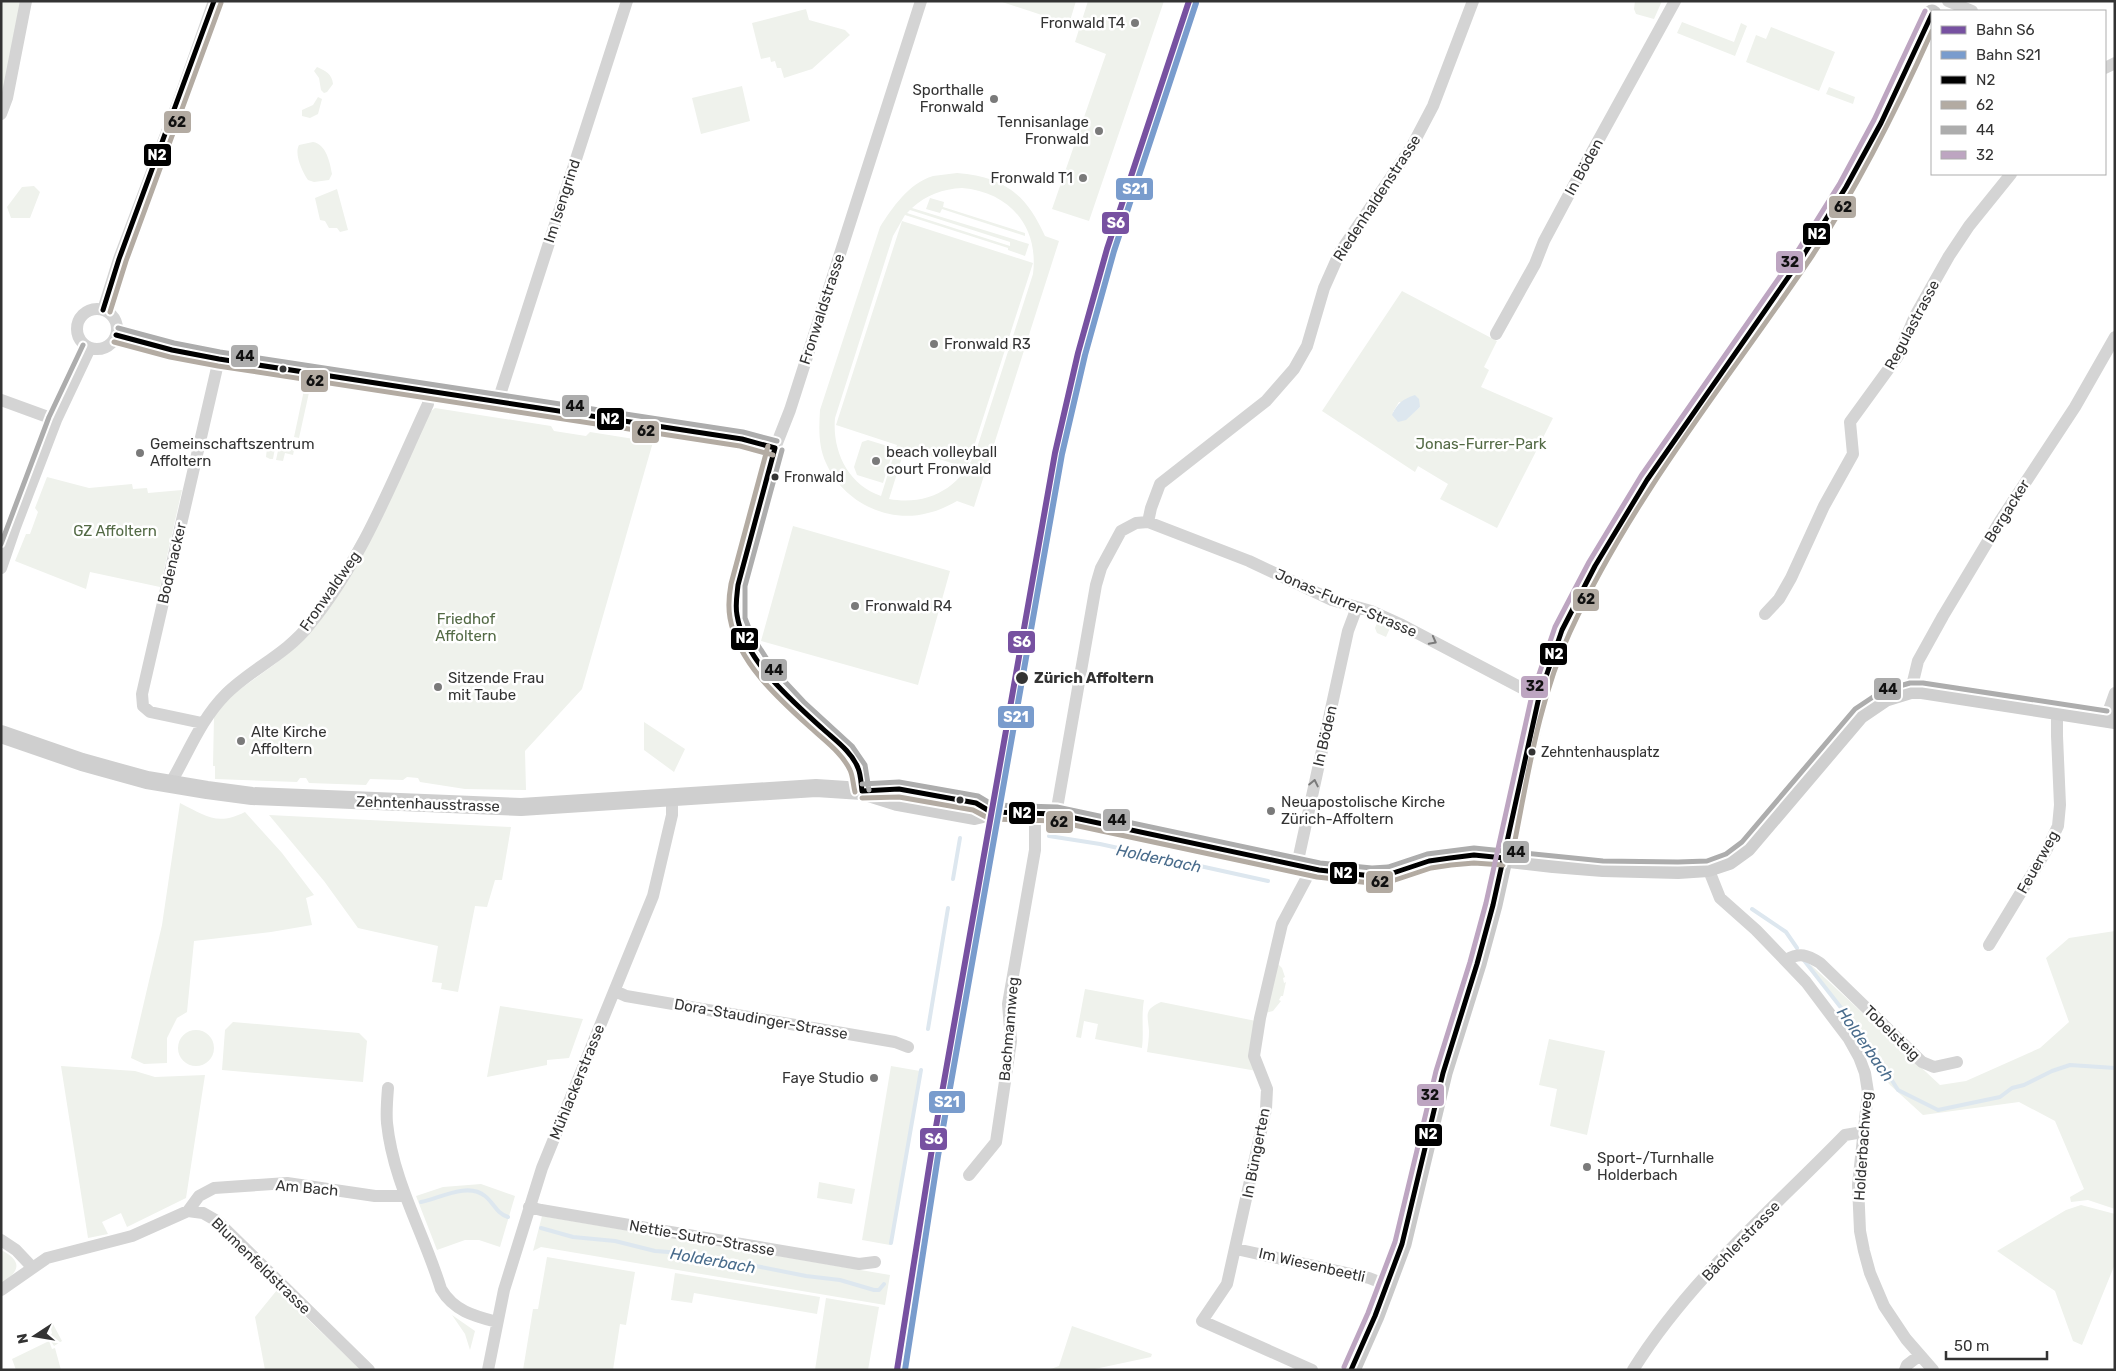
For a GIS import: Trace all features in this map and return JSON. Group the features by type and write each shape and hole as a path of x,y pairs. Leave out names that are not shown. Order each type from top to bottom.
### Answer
{"main road":[{"path":"1351,1370 1375,1316 1402,1244 1443,1073 1477,964 1504,858 1539,697 1562,630 1604,550 1647,480 1814,240 1881,123 1931,17"}],"street":[{"path":"1,114 7,98 26,1"},
{"path":"103,310 122,251 214,1"},
{"name":"Im Isengrind","path":"498,401 627,1"},
{"name":"Fronwaldstrasse","path":"862,790 855,762 846,750 776,683 759,662 746,642 738,619 736,602 738,585 775,448 790,410 921,1"},
{"name":"Riedenhaldenstrasse","path":"1148,522 1160,484 1266,401 1294,368 1307,346 1324,288 1340,252 1412,146 1433,106 1473,1"},
{"name":"In Böden","path":"1496,334 1535,264 1544,242 1582,170 1675,1"},
{"path":"1948,1 1970,10"},
{"name":"Regulastrasse","path":"1765,614 1779,599 1791,578 1824,506 1853,454 1850,422 1898,356 1915,316 1949,256 1969,226 2010,175"},
{"path":"103,310 113,317 116,323 116,335 114,341 103,348 90,348 82,342 78,326 83,316 87,313 103,310"},
{"path":"116,335 172,350 219,359 742,439 775,448"},
{"name":"Bergacker","path":"1911,690 1918,661 1943,616 2000,520 2075,407 2115,338"},
{"path":"1,568 56,420 90,348"},
{"name":"Bodenacker","path":"202,723 150,712 143,706 142,694 219,359"},
{"name":"Fronwaldweg","path":"170,784 202,723 226,694 278,654 310,625 338,585 364,543 428,404 428,391"},
{"path":"1,400 56,420"},
{"path":"1056,814 1098,576 1115,539 1121,531 1136,523 1148,522"},
{"name":"Jonas-Furrer-Strasse","path":"1148,522 1249,560 1332,600 1357,607 1402,625 1539,697"},
{"name":"In Böden","path":"1303,866 1348,631 1357,607"},
{"path":"1911,690 1938,692 2110,719 2115,693"},
{"name":"Zehntenhausstrasse","path":"1,734 82,762 170,784 252,796 521,807 816,788 862,790 899,788 976,803 991,812 1056,814 1303,866 1372,876 1390,874 1430,861 1474,855 1603,868 1678,870 1708,868 1729,862 1747,848 1860,716 1885,698 1911,690"},
{"name":"Feuerweg","path":"1989,946 2046,851 2058,826 2060,805 2057,710"},
{"name":"Mühlackerstrasse","path":"488,1370 508,1273 542,1168 653,896 672,815 672,797"},
{"name":"Bachmannweg","path":"969,1175 996,1142 1011,1041 1008,1004 1036,850 1035,814"},
{"name":"In Büngerten","path":"1303,866 1306,879 1282,924 1260,1018 1254,1056 1267,1089 1266,1109 1236,1248 1228,1284 1202,1321 1312,1370"},
{"name":"Holderbachweg","path":"1708,868 1720,898 1786,960 1806,982 1849,1039 1860,1057 1868,1092 1858,1185 1860,1231 1864,1251 1870,1273 1884,1306 1906,1339 1933,1370"},
{"name":"Tobelsteig","path":"1786,960 1798,954 1806,955 1820,963 1922,1062 1934,1067 1957,1062"},
{"name":"Dora-Staudinger-Strasse","path":"615,991 626,996 895,1042 908,1047"},
{"path":"388,1088 386,1122 392,1152 406,1196 441,1289 454,1305 470,1315 497,1322"},
{"name":"Bächlerstrasse","path":"1633,1370 1683,1302 1718,1262 1845,1135 1863,1132"},
{"name":"Am Bach","path":"188,1211 199,1196 214,1188 287,1183 375,1196 406,1196"},
{"name":"Nettie-Sutro-Strasse","path":"529,1206 541,1210 859,1264 875,1262"},
{"path":"1,1290 32,1266 47,1258 132,1236 188,1211"},
{"name":"Blumenfeldstrasse","path":"188,1211 203,1213 218,1221 369,1370"},
{"path":"1,1240 16,1250 32,1266"},
{"name":"Im Wiesenbeetli","path":"1236,1248 1369,1278 1387,1285"},
{"path":"1905,1370 1920,1354"}],"green space":[{"path":"1,1 23,1 1,100"},
{"path":"999,1 1076,1 1069,24"},
{"name":"Tennisanlage Fronwald","path":"1088,1 1164,1 1089,221 1052,209 1106,54 1075,42"},
{"path":"1635,1 1662,1 1654,19 1636,14 1634,9"},
{"path":"806,9 809,20 845,30 850,35 812,69 784,78 781,68 777,68 775,61 771,62 770,57 761,59 752,23"},
{"path":"1682,22 1734,42 1741,23 1747,26 1735,56 1677,33"},
{"path":"1771,27 1835,52 1819,91 1746,62 1756,35 1766,39"},
{"path":"317,67 328,73 333,84 324,93 321,90 319,78 314,71"},
{"path":"742,86 750,121 701,134 692,98"},
{"path":"1829,87 1855,97 1853,104 1826,94"},
{"path":"318,97 322,99 318,114 310,118 302,116 302,110 313,105"},
{"path":"313,142 321,146 327,154 332,174 329,180 314,182 308,180 301,167 297,153 299,145"},
{"name":"Fronwald R3","path":"957,173 988,179 1012,190 1030,209 1045,236 1059,241 974,507 957,501 932,512 913,516 898,515 868,507 843,489 834,477 826,463 820,443 820,410 880,227 896,204 916,184 933,176","holes":["962,188 979,191 994,197 1018,215 1026,227 1031,241 1034,257 1033,274 976,451 967,467 1033,263 902,221 836,425 897,445 881,496 859,484 844,465 836,443 835,418 893,236 905,215 1008,248 1008,250 1025,256 1029,244 912,208 929,196 942,191","910,210 1010,242 1010,246 907,213","905,448 967,468 952,484 930,497 917,500 889,499"]},
{"path":"34,186 40,192 30,218 11,218 7,207 22,187"},
{"path":"337,189 348,230 340,232 337,228 329,228 325,221 320,220 315,198"},
{"path":"930,198 944,202 943,207 1025,233 1025,236 942,209 940,213 926,209"},
{"name":"Jonas-Furrer-Park","path":"1402,291 1497,341 1484,367 1489,370 1481,387 1553,418 1497,528 1440,499 1448,484 1418,466 1415,472 1322,411","holes":["1399,402 1420,407 1412,414 1393,412"]},
{"path":"306,388 310,388 299,438 294,437"},
{"name":"Friedhof Affoltern","path":"435,408 551,426 554,431 586,436 590,432 653,442 582,689 525,751 526,790 465,789 420,782 418,778 407,777 403,780 370,779 366,785 309,783 306,778 300,778 297,782 215,779 215,766 213,766 214,716 232,695 275,664 300,642 430,412"},
{"path":"289,439 296,441 293,455 285,453 283,461 276,460 279,446 287,447"},
{"name":"beach volleyball court Fronwald","path":"868,440 894,448 883,483 857,475 854,467 862,442"},
{"path":"271,445 275,448 273,459 266,457 267,448"},
{"name":"GZ Affoltern","path":"47,477 89,488 132,484 133,489 147,488 148,493 182,490 160,587 90,572 86,589 15,561 26,534 30,534 38,512 35,508"},
{"name":"Fronwald R4","path":"793,526 950,571 918,685 761,641"},
{"path":"1377,623 1390,628 1386,637 1377,633 1375,628"},
{"path":"644,722 685,749 674,772 644,750"},
{"path":"180,803 212,818 219,819 245,812 282,853 314,895 306,898 312,925 194,941 187,1012 177,1018 167,1038 167,1063 144,1064 131,1058 162,925"},
{"path":"269,815 511,827 502,880 495,880 487,907 475,906 458,992 441,989 442,983 432,982 438,946 358,928 324,881"},
{"path":"2115,931 2115,1209 2088,1200 2071,1202 2070,1197 2084,1189 2055,1121 2019,1102 1923,1115 1890,1085 1881,1074 1852,1024 1809,968 1811,965 1940,1085 1966,1081 2040,1048 2069,1022 2046,958 2069,938"},
{"path":"1276,962 1282,968 1285,977 1283,978 1284,983 1286,982 1283,996 1281,996 1279,1000 1281,1001 1273,1011 1265,1013"},
{"path":"1085,989 1144,1000 1142,1048 1095,1039 1098,1024 1084,1021 1081,1038 1076,1037"},
{"path":"1161,1002 1256,1021 1257,1071 1147,1052 1149,1010"},
{"path":"500,1006 583,1019 569,1058 547,1060 547,1065 487,1077"},
{"path":"233,1022 359,1033 367,1041 363,1082 222,1070 225,1030"},
{"path":"196,1030 208,1036 214,1048 208,1060 196,1066 184,1060 178,1048 184,1036"},
{"path":"1549,1039 1605,1051 1587,1135 1550,1126 1557,1089 1539,1085"},
{"path":"61,1066 135,1071 155,1077 205,1075 186,1198 127,1227 121,1213 102,1222 108,1234 88,1238"},
{"path":"891,1066 920,1071 890,1245 862,1240"},
{"path":"819,1182 855,1189 852,1204 817,1198"},
{"path":"481,1184 515,1196 500,1247 479,1240 465,1240 437,1250 416,1196 443,1187"},
{"path":"2081,1205 2115,1214 2115,1264 2082,1345 2073,1341 2055,1291 1997,1251 2066,1210"},
{"path":"542,1216 890,1275 885,1305 541,1247 533,1251"},
{"path":"1,1250 13,1259 16,1267 12,1275 1,1285"},
{"path":"547,1257 635,1272 626,1325 620,1324 613,1370 523,1370 533,1309 538,1309"},
{"path":"675,1273 820,1297 817,1314 694,1293 692,1303 671,1300"},
{"path":"277,1290 359,1368 358,1370 265,1370 255,1317"},
{"path":"826,1298 879,1307 868,1370 815,1370"},
{"path":"452,1315 475,1331 470,1350 465,1334"},
{"path":"53,1324 62,1341 54,1346 49,1338 52,1333 50,1325"},
{"path":"1072,1326 1152,1354 1151,1357 1090,1370 1048,1370 1059,1366"},
{"path":"49,1341 52,1349 55,1348 61,1370 16,1370 12,1359"}],"shaded area":[{"path":"1415,395 1419,399 1420,407 1406,420 1398,422 1392,415 1396,407 1404,400"}],"waterway":[{"name":"Holderbach","path":"1049,836 1100,844 1268,881"},
{"name":"Holderbach","path":"953,879 960,838"},
{"name":"Holderbach","path":"928,1029 948,908"},
{"name":"Holderbach","path":"1752,909 1786,932 1797,948"},
{"name":"Holderbach","path":"1803,959 1867,1041 1898,1090 1938,1110 2000,1097 2012,1088 2024,1085 2052,1071 2070,1065 2115,1068"},
{"name":"Holderbach","path":"891,1243 921,1070"},
{"name":"Holderbach","path":"421,1202 454,1192 470,1190 485,1196 501,1213 508,1217"},
{"name":"Holderbach","path":"541,1228 573,1237 615,1241 655,1251 682,1253 718,1262 751,1265 806,1276 840,1280 874,1290 879,1290 884,1284"}],"rail line":[{"name":"S6","path":"897,1370 931,1155 1055,453 1078,353 1107,249 1189,1"},
{"name":"S21","path":"905,1370 938,1156 1062,454 1085,355 1114,251 1196,3"}],"transit line":[{"name":"N2","path":"103,310 119,259 214,1"},
{"name":"62","path":"110,312 126,261 221,3"},
{"name":"32","path":"1344,1367 1368,1313 1395,1242 1436,1071 1486,903 1532,695 1555,627 1589,562 1641,476 1797,252 1840,183 1874,120 1925,11"},
{"name":"N2","path":"1351,1370 1375,1316 1402,1244 1443,1073 1493,905 1539,697 1562,630 1595,566 1647,480 1803,256 1846,187 1881,123 1931,16"},
{"name":"62","path":"1511,860 1534,744 1549,687 1570,632 1595,582 1652,485 1812,256 1846,202 1905,89 1931,33"},
{"name":"44","path":"118,328 174,343 220,352 743,432 777,441"},
{"name":"N2","path":"116,335 172,350 219,359 742,439 775,448"},
{"name":"62","path":"114,342 170,357 218,366 740,446 773,455"},
{"name":"44","path":"1,544 49,417 83,345"},
{"name":"62","path":"768,446 731,584 729,610 734,634 751,665 773,692 833,748 847,764 851,772 855,792"},
{"name":"N2","path":"775,448 738,585 736,604 741,632 749,648 771,678 852,757 859,771 862,791"},
{"name":"44","path":"782,450 745,586 745,618 752,636 774,670 804,702 852,746 865,765 869,790"},
{"name":"44","path":"862,784 899,782 978,796 993,805 1057,807 1320,863 1372,868 1388,867 1427,854 1474,848 1603,861 1707,861 1726,854 1742,842 1855,709 1882,691 1910,683 1923,683 2107,711"},
{"name":"N2","path":"862,791 899,789 976,803 991,812 1056,814 1319,870 1372,876 1390,874 1429,861 1450,858 1474,855 1504,858"},
{"name":"62","path":"862,798 899,797 973,810 990,819 1055,821 1317,877 1371,883 1392,881 1431,868 1451,865 1474,863 1503,865"}],"place":[{"name":"Fronwald T4","path":"1135,23"},
{"name":"Sporthalle Fronwald","path":"994,99"},
{"name":"Tennisanlage Fronwald","path":"1099,131"},
{"name":"Fronwald T1","path":"1083,178"},
{"name":"Fronwald R3","path":"934,344"},
{"name":"Gemeinschaftszentrum Affoltern","path":"140,453"},
{"name":"beach volleyball court Fronwald","path":"876,461"},
{"name":"Fronwald","path":"775,477"},
{"name":"Fronwald R4","path":"855,606"},
{"name":"Zürich Affoltern","path":"1022,678"},
{"name":"Sitzende Frau mit Taube","path":"438,687"},
{"name":"Alte Kirche Affoltern","path":"241,741"},
{"name":"Zehntenhausplatz","path":"1532,752"},
{"name":"Neuapostolische Kirche Zürich-Affoltern","path":"1271,811"},
{"name":"Faye Studio","path":"874,1078"},
{"name":"Sport-/Turnhalle Holderbach","path":"1587,1167"}]}
